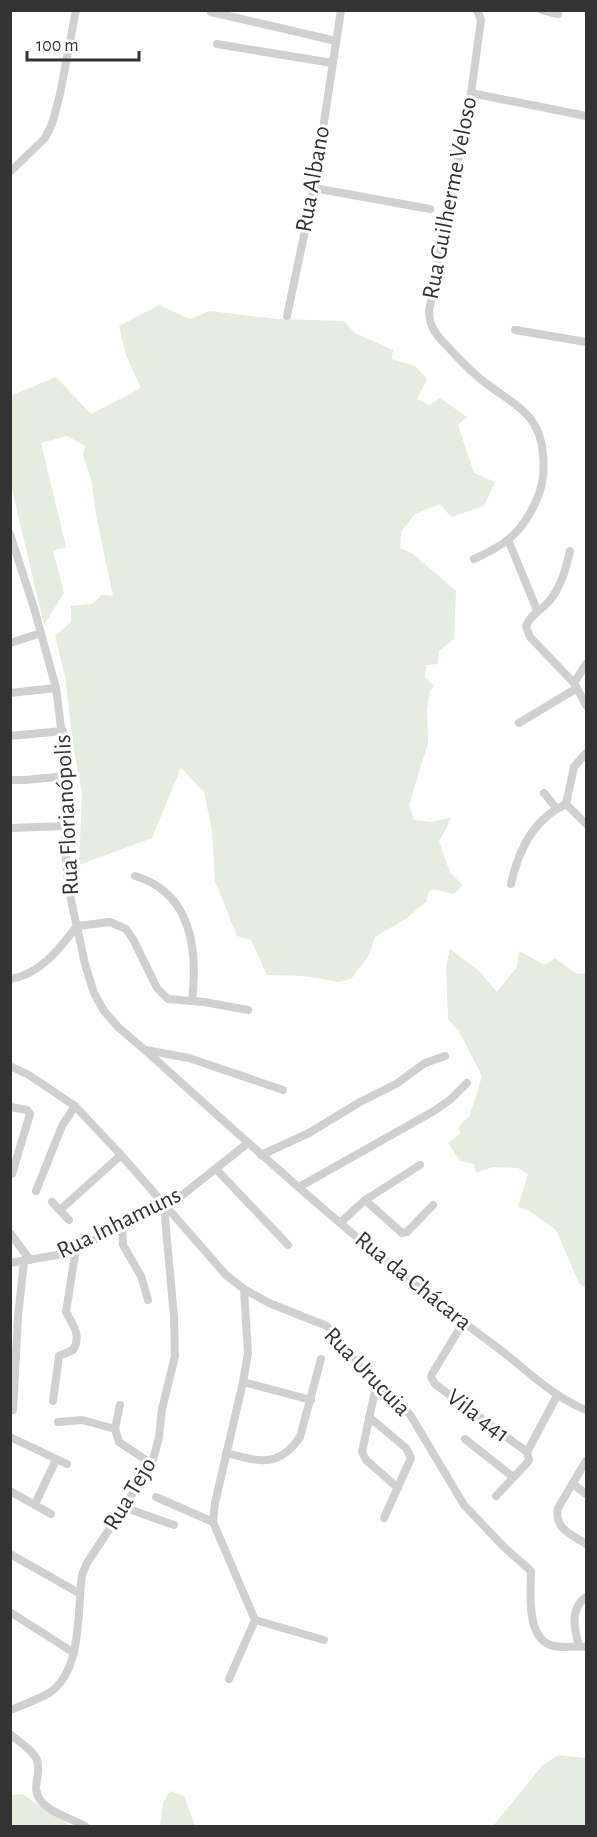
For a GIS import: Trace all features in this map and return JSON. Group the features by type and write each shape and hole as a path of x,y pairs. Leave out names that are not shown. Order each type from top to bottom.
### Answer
{"street":[{"path":"10,172 32,153 45,138 52,124 76,10"},
{"name":"Rua Albano","path":"287,316 314,188 341,10"},
{"name":"Rua Guilherme Veloso","path":"474,559 509,542 535,504 544,481 543,447 537,426 518,405 466,367 431,327 429,320 471,93 481,20 477,10"},
{"path":"542,10 558,14"},
{"path":"211,12 336,41"},
{"path":"217,44 332,63"},
{"path":"471,93 586,116"},
{"path":"314,188 430,209"},
{"path":"514,330 586,342"},
{"name":"Rua Florianópolis","path":"10,534 56,688 67,776 65,846 67,877 85,964 94,993 104,1011 119,1028 248,1143"},
{"path":"509,542 537,610"},
{"path":"570,550 561,584 550,600 528,621 527,631 537,645 575,685 586,705"},
{"path":"10,643 41,633"},
{"path":"519,723 575,685 586,664"},
{"path":"10,693 56,688"},
{"path":"10,736 63,731"},
{"path":"566,804 574,767 586,753"},
{"path":"10,780 67,776"},
{"path":"544,792 556,808"},
{"path":"511,884 516,861 533,830 556,808 566,804"},
{"path":"566,804 586,824"},
{"path":"10,828 67,826"},
{"path":"135,876 160,887 176,904 186,923 191,937 195,978 192,1001"},
{"path":"10,979 31,973 77,926 110,922 126,929 162,995 176,1000 248,1010"},
{"path":"145,1050 189,1058 284,1090"},
{"path":"261,1155 309,1133 360,1102 396,1084 425,1063 445,1056"},
{"name":"Rua Urucuia","path":"10,1066 29,1075 75,1106 226,1275 244,1289 269,1303 327,1326 376,1386 400,1404 411,1416 464,1505 504,1547 531,1571 531,1615 541,1639 554,1646 583,1646"},
{"path":"299,1187 434,1111 451,1099 467,1083"},
{"path":"36,1191 62,1126 75,1106"},
{"path":"12,1107 27,1110 30,1114 12,1174"},
{"name":"Rua da Chácara","path":"248,1143 463,1323 557,1396 586,1410"},
{"name":"Rua Inhamuns","path":"10,1263 45,1259 76,1248 91,1242 139,1214 176,1200 248,1143"},
{"path":"60,1210 121,1155"},
{"path":"340,1222 365,1200 420,1165"},
{"path":"216,1169 288,1245"},
{"path":"365,1200 405,1233 433,1205"},
{"path":"52,1202 69,1220"},
{"name":"Rua Tejo","path":"10,1710 50,1693 61,1683 74,1653 82,1575 87,1563 152,1464 175,1356 174,1317 164,1205"},
{"path":"122,1223 123,1245 141,1276 148,1300"},
{"path":"10,1233 27,1260 14,1316 13,1410"},
{"path":"53,1401 58,1357 62,1353 74,1350 78,1340 74,1324 66,1312 76,1248"},
{"path":"229,1679 255,1620 213,1522 214,1503 248,1353 244,1289"},
{"name":"Vila 441","path":"463,1323 432,1374 432,1380 527,1452 557,1396"},
{"path":"226,1453 261,1462 272,1460 295,1445 300,1437 321,1359"},
{"path":"243,1382 311,1400"},
{"path":"376,1386 362,1445 363,1456 398,1488"},
{"path":"120,1405 115,1429 119,1442 152,1464"},
{"path":"369,1417 410,1453 411,1461 384,1518"},
{"path":"58,1422 82,1420 115,1429"},
{"path":"10,1437 67,1464"},
{"path":"465,1439 513,1477"},
{"path":"496,1497 527,1463 527,1452"},
{"path":"35,1504 56,1460"},
{"path":"586,1461 558,1508 558,1522 563,1529 586,1545"},
{"path":"573,1484 586,1494"},
{"path":"10,1491 51,1514"},
{"path":"156,1497 213,1522"},
{"path":"123,1507 174,1525"},
{"path":"10,1554 79,1593"},
{"path":"583,1646 574,1620 580,1602 586,1597"},
{"path":"10,1612 74,1653"},
{"path":"255,1620 324,1640"},
{"path":"10,1734 32,1752 36,1759 38,1766 35,1785 41,1801 85,1827"}],"shaded area":[{"path":"159,305 190,319 210,311 278,319 344,321 355,333 393,350 392,359 415,366 427,379 417,399 429,405 440,398 467,417 458,425 474,473 495,482 484,506 451,517 440,504 415,514 401,532 400,548 413,554 456,591 454,639 439,651 438,664 426,665 425,677 434,686 430,691 427,709 428,743 409,805 414,820 432,822 452,817 439,842 450,872 463,885 454,894 432,889 428,893 427,901 407,918 375,937 369,955 351,979 338,982 305,976 267,975 251,940 237,936 215,881 212,831 204,792 181,768 152,838 79,865 82,794 65,676 55,636 71,622 71,606 92,604 102,595 113,596 96,515 92,483 83,455 85,446 67,436 41,443 66,547 53,551 64,593 44,625 11,485 10,396 56,377 91,414 141,388 126,355 119,326"},
{"path":"450,949 478,970 497,992 517,967 519,951 545,965 555,958 577,974 586,973 586,1288 579,1283 556,1230 530,1211 518,1207 528,1174 518,1168 493,1167 476,1173 474,1164 460,1161 448,1143 460,1134 459,1126 470,1115 482,1076 459,1031 448,1019 446,966"},
{"path":"558,1755 586,1758 586,1826 493,1826 542,1766"},
{"path":"170,1791 184,1796 195,1826 160,1826 163,1803"},
{"path":"22,1794 71,1826 11,1826 11,1795"}]}
